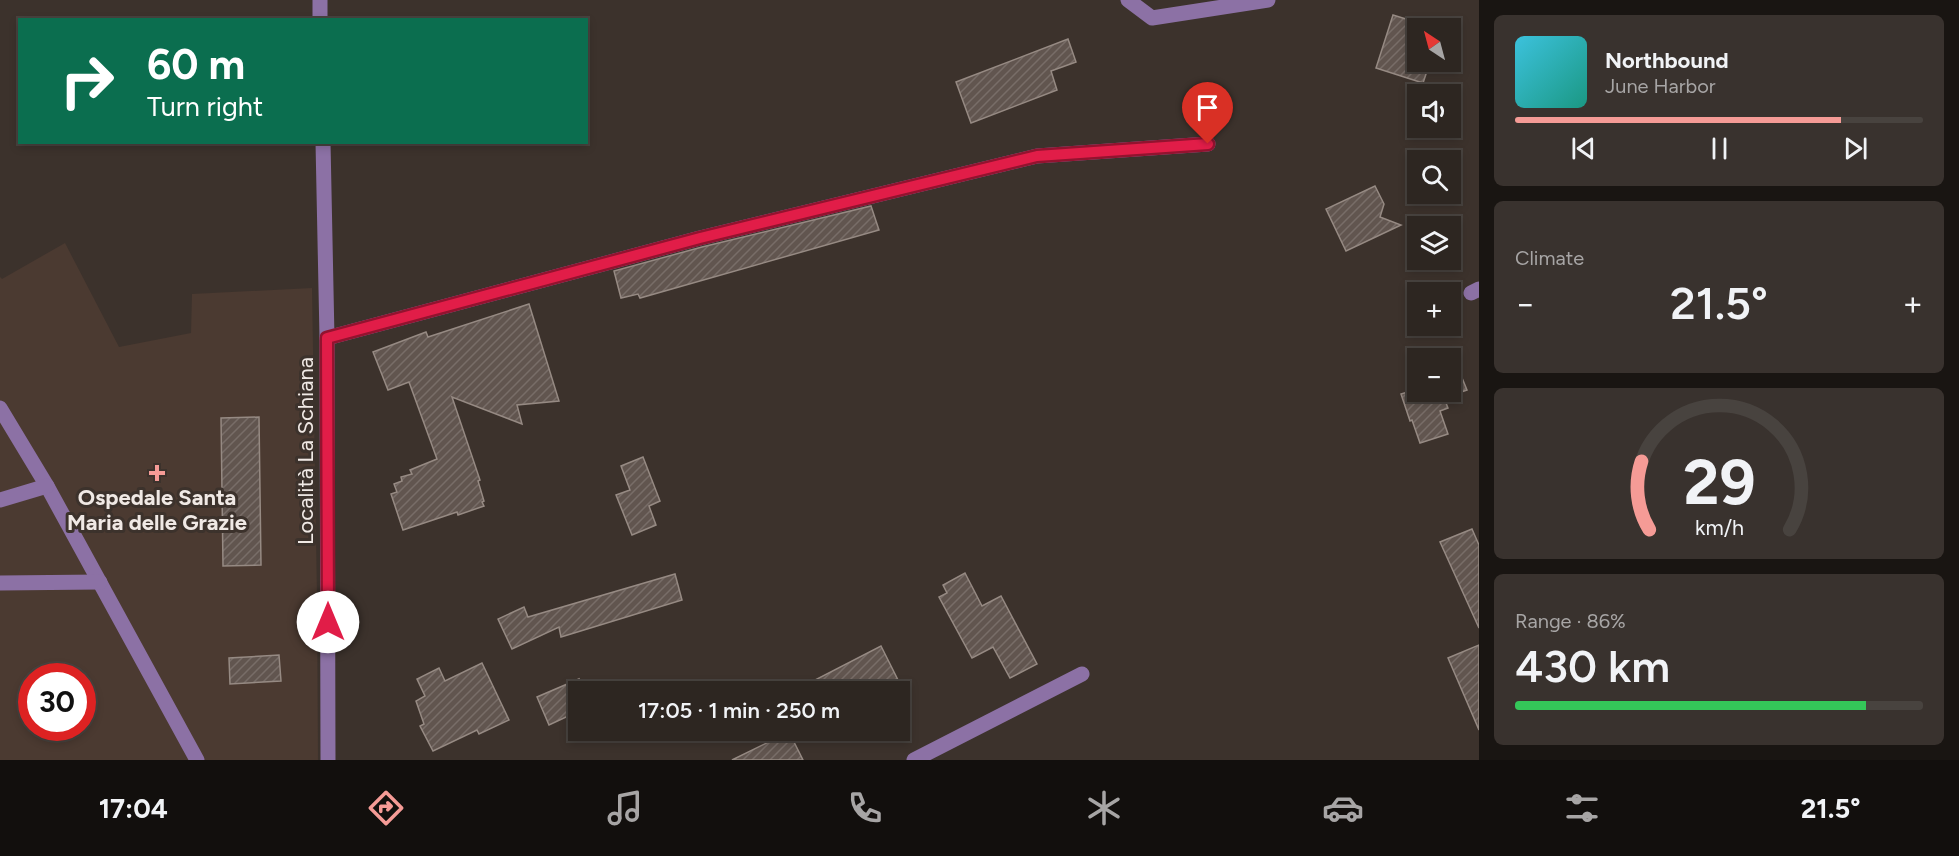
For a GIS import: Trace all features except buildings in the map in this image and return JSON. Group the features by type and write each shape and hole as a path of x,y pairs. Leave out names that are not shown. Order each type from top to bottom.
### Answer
{"street":[{"path":"320,0 320,18"},
{"path":"1128,0 1152,18 1268,0"},
{"name":"Località La Schiana","path":"323,144 327,338 328,760"},
{"path":"327,338 700,238 1037,156 1208,144"},
{"path":"0,408 47,486 197,760"},
{"path":"0,500 47,486"},
{"path":"0,583 100,582"},
{"path":"100,582 206,760"},
{"path":"915,760 1082,674"}],"shaded area":[{"name":"Ospedale Santa Maria delle Grazie","path":"65,243 119,347 191,333 192,294 312,288 318,760 0,760 0,277 2,279"}],"place":[{"name":"Ospedale Santa Maria delle Grazie","path":"157,473"}],"route":[{"path":"328,622 327,338 700,238 1037,156 1208,144"}]}
